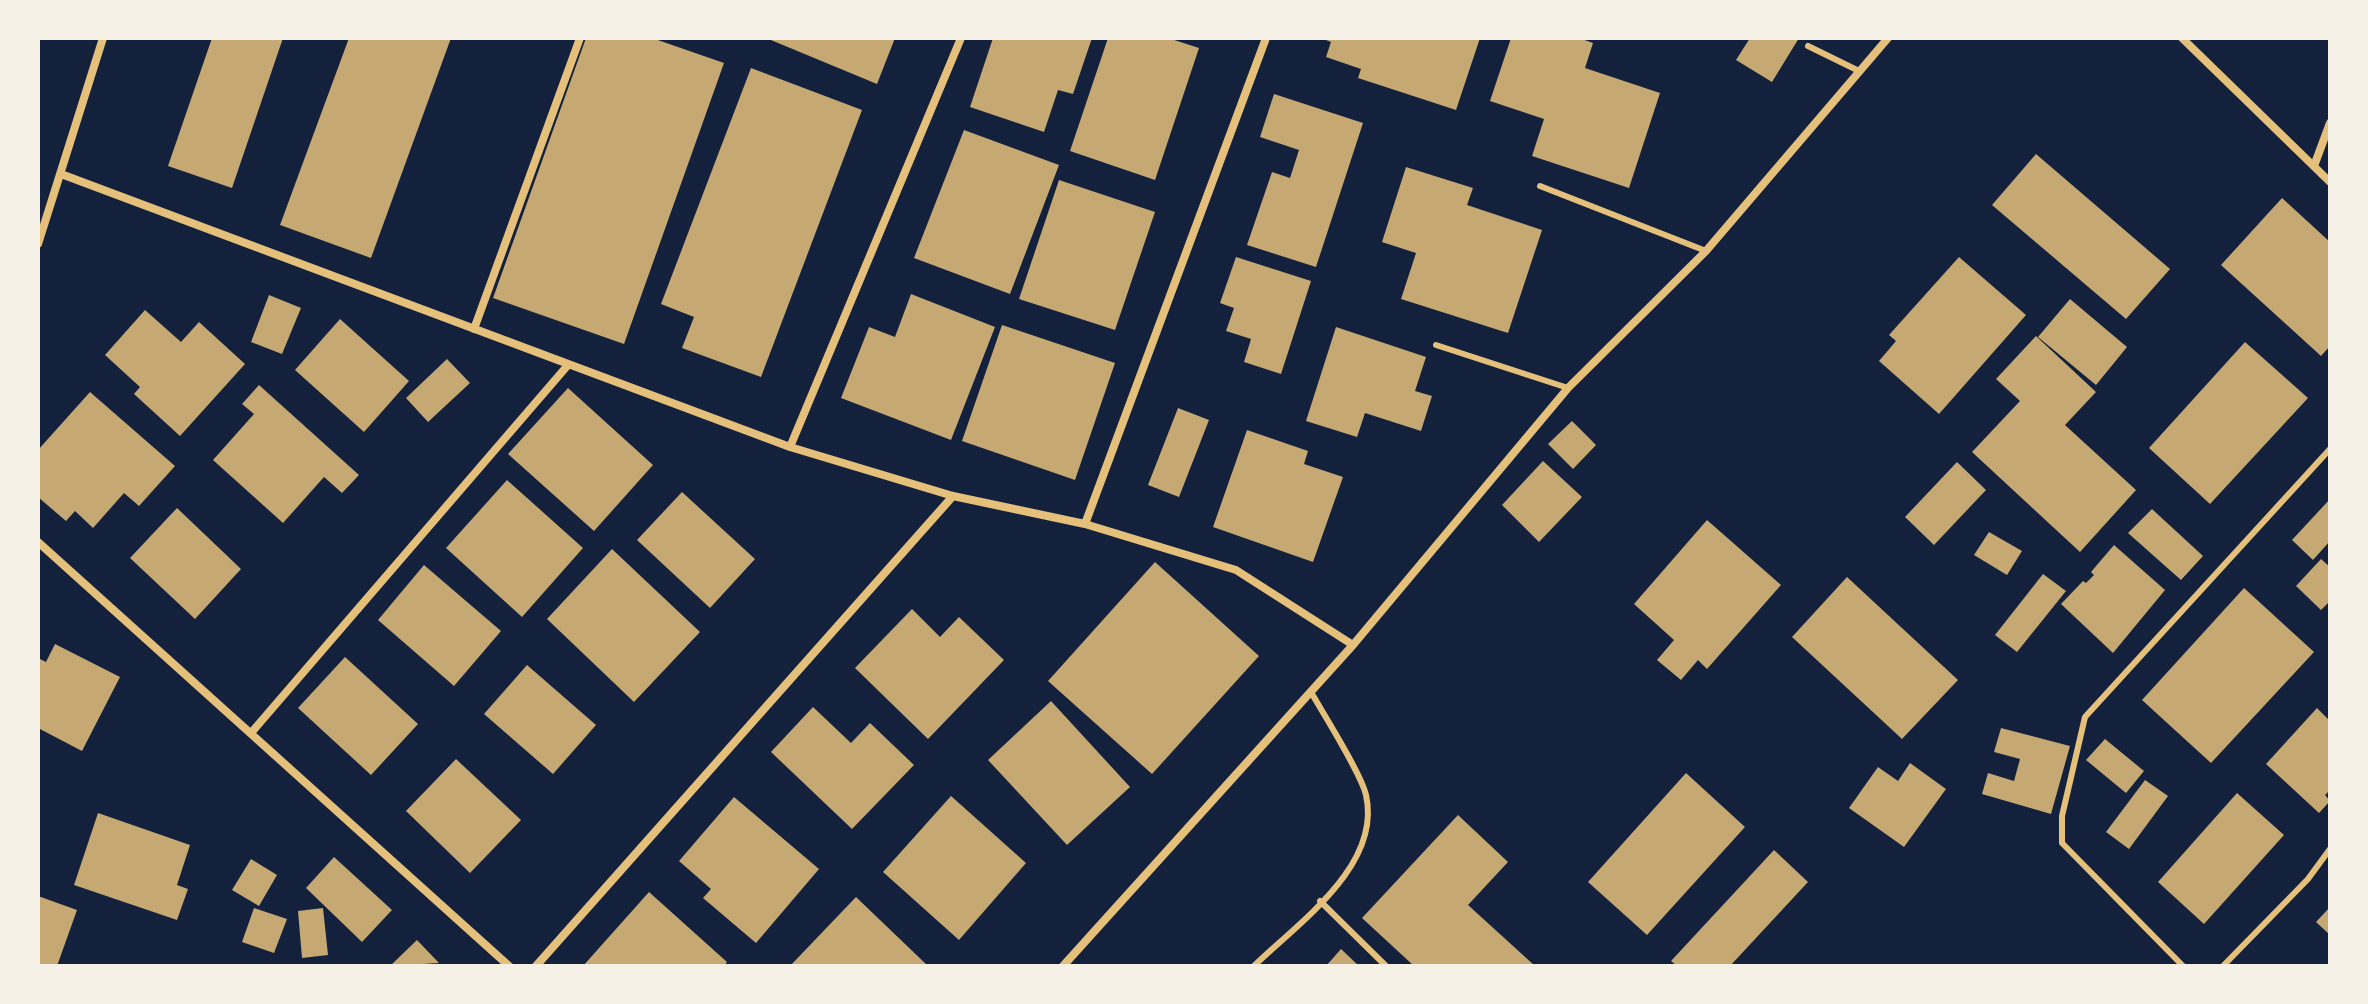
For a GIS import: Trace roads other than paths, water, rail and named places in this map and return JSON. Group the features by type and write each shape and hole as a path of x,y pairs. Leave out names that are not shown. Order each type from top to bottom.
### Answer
{"street":[{"path":"38,244 103,38"},
{"path":"474,329 580,38"},
{"path":"790,447 961,38"},
{"path":"1085,524 1266,38"},
{"path":"1063,966 1353,645 1568,388 1706,251 1888,38"},
{"path":"2182,38 2330,182"},
{"path":"2314,166 2330,123"},
{"path":"61,174 790,447 953,496 1085,524 1236,570 1353,645"},
{"path":"251,733 568,365"},
{"path":"536,966 953,496"},
{"path":"38,542 509,966"}],"lane":[{"path":"1808,46 1859,71"},
{"path":"1540,186 1706,251"},
{"path":"1436,345 1568,388"},
{"path":"2183,966 2062,843 2062,816 2085,717 2330,449"},
{"path":"1254,966 1354,865 1365,832 1366,794 1311,692"},
{"path":"2223,966 2308,879 2330,849"},
{"path":"1320,901 1386,966"}]}
